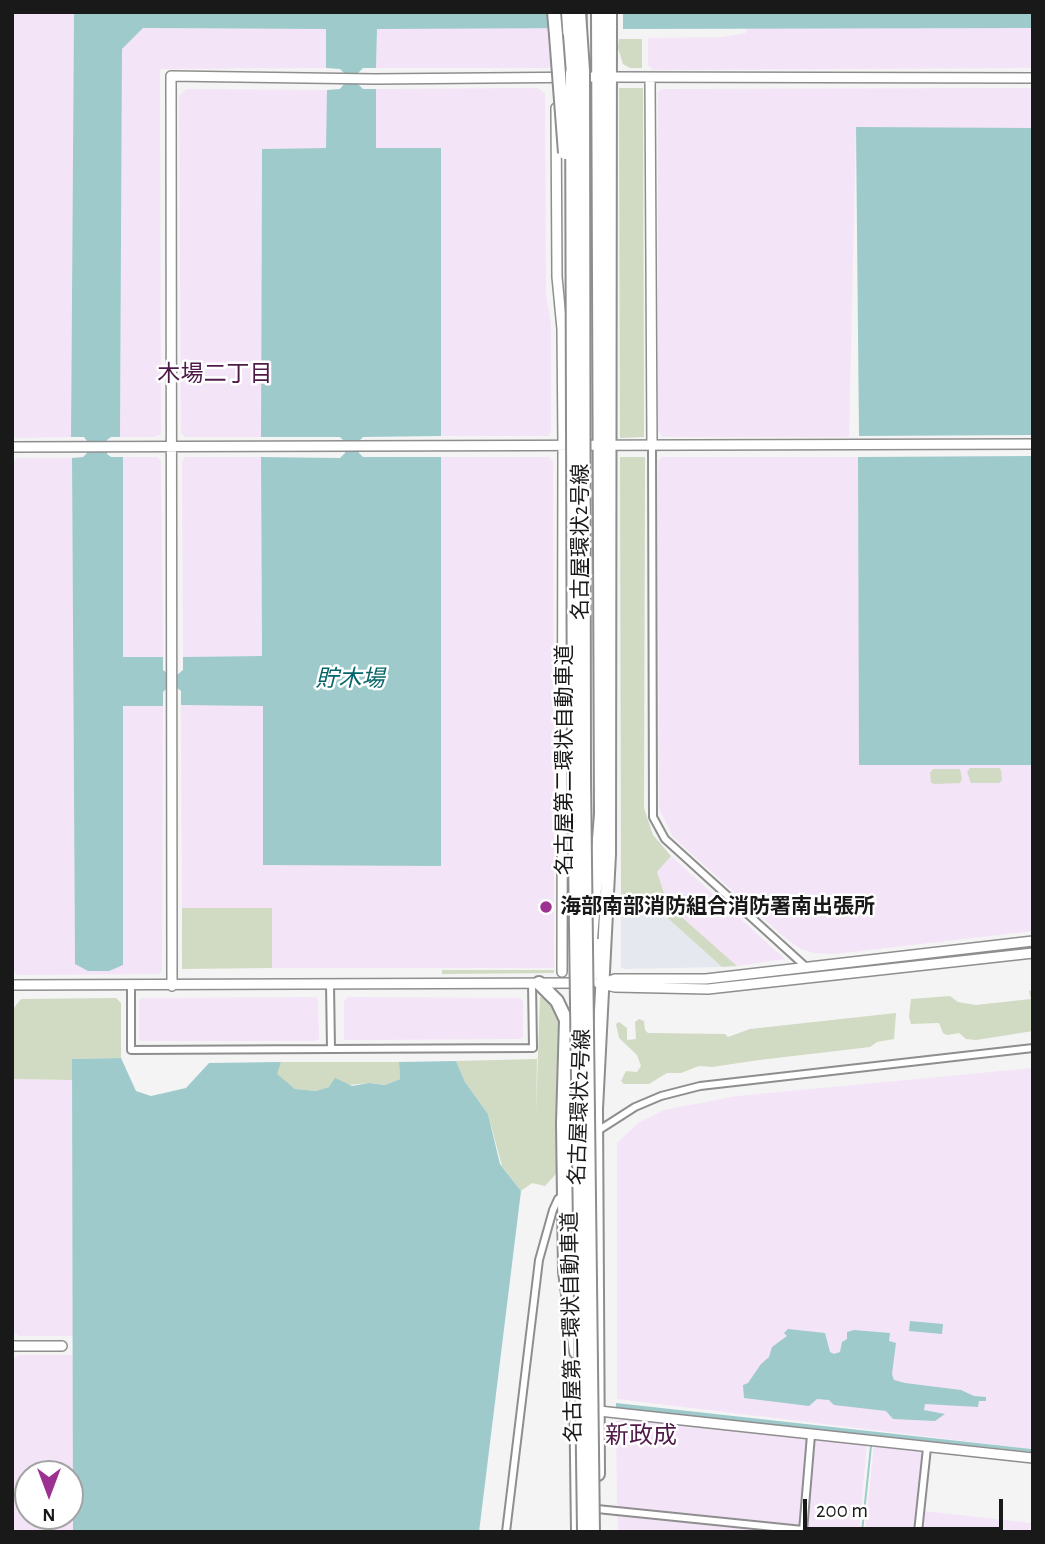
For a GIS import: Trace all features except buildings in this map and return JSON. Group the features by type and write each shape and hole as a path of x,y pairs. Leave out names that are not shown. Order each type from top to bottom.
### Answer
{"highway":[{"path":"554,12 572,227"},
{"path":"568,12 572,73 572,227"},
{"path":"579,12 583,71"},
{"path":"583,71 585,12"},
{"name":"名古屋環状2号線","path":"598,12 605,37"},
{"name":"名古屋環状2号線","path":"596,1532 599,1412 596,1133 608,882 604,77 605,37 610,12"},
{"name":"名古屋第二環状自動車道","path":"580,1532 588,1466 583,71"},
{"name":"名古屋第二環状自動車道","path":"572,227 574,792 588,1466"},
{"name":"名古屋環状2号線","path":"580,1532 572,1130 600,824 606,446"},
{"path":"587,983 596,962 601,907 608,882"},
{"path":"535,983 560,1005 566,1020 566,1289 576,1352"},
{"path":"575,1284 585,1230 586,1136 593,1018 597,994 603,983"},
{"path":"588,1466 596,1532"}],"street":[{"path":"172,986 171,76 324,79 1033,78"},
{"path":"556,78 557,276 562,329 563,446 562,972"},
{"path":"650,78 653,817 665,839 806,967"},
{"path":"12,447 1033,444"},
{"path":"12,985 603,983 615,979 706,979 1033,941"},
{"path":"603,983 615,988 708,989 1033,953"},
{"path":"131,986 131,1050 533,1048 535,983"},
{"path":"330,984 331,1049"},
{"path":"596,1133 661,1096 700,1086 1033,1048"},
{"path":"506,1532 539,1260 553,1210 558,1199 564,1195"},
{"path":"12,1346 62,1346"},
{"path":"599,1412 1033,1458"},
{"path":"597,1509 803,1531 811,1435"},
{"path":"918,1532 927,1448"}],"shaded area":[{"path":"12,12 74,12 71,437 16,438 12,435"},
{"path":"143,28 326,29 326,68 160,69 161,434 155,437 120,437 122,49"},
{"path":"377,28 588,28 588,68 376,68"},
{"path":"747,28 1033,28 1033,68 653,70 648,65 648,38 723,37 746,33"},
{"path":"538,88 545,93 546,294 551,324 551,432 549,436 441,436 441,149 376,149 376,89"},
{"path":"1033,88 1033,128 856,128 849,437 663,437 658,431 658,92 662,89"},
{"path":"186,89 327,90 327,148 262,149 261,437 185,437 181,433 179,96"},
{"path":"123,457 157,457 161,461 163,657 123,657"},
{"path":"185,457 261,457 262,656 183,657 182,461"},
{"path":"441,457 549,457 553,462 554,968 272,968 272,908 182,908 181,705 263,705 441,866"},
{"path":"662,457 858,457 860,765 1033,765 1033,931 835,954 814,953 801,949 784,937 673,837 659,808 658,462"},
{"path":"17,458 72,458 75,963 88,971 123,965 123,706 163,706 162,971 158,974 18,975 13,971 12,462"},
{"path":"671,856 785,959 737,966 668,905 657,872"},
{"path":"621,895 642,895 722,967 621,967"},
{"path":"348,997 520,998 523,1001 523,1037 344,1040 344,1001"},
{"path":"141,998 318,999 319,1039 314,1041 139,1039"},
{"path":"1033,1068 1031,1449 617,1399 617,1143 638,1123 664,1110 737,1096"},
{"path":"12,1079 72,1080 73,1336 19,1336 13,1332"},
{"path":"18,1355 73,1355 73,1460 14,1460 14,1530 73,1532 13,1532 13,1360"},
{"path":"627,1419 809,1438 800,1526 617,1507 616,1421"},
{"path":"814,1439 867,1444 859,1532 805,1532"},
{"path":"874,1445 924,1451 916,1532 865,1532"},
{"path":"924,1511 1031,1523 1030,1532 922,1532"},
{"path":"617,1514 793,1532 618,1532"}],"green space":[{"path":"619,39 642,39 642,68 630,68 623,64 618,48"},
{"path":"619,88 643,88 644,437 620,438"},
{"path":"620,457 645,457 644,808 653,835 671,856 657,872 668,905 737,966 722,967 642,895 621,895"},
{"path":"970,768 999,768 1002,780 999,783 971,783 967,772"},
{"path":"933,769 960,769 962,779 960,783 931,783 930,773"},
{"path":"182,908 272,908 272,968 182,969"},
{"path":"442,970 554,970 554,973 442,974"},
{"path":"1033,990 1033,1031 976,1040 966,1039 959,1033 943,1033 939,1023 911,1024 909,1017 911,999 950,996 958,1002 976,1005 1031,999 1029,991"},
{"path":"540,997 546,997 564,1014 563,1166 545,1186 532,1183 521,1191 502,1166 488,1114 465,1082 456,1061 537,1059 536,1113"},
{"path":"116,998 121,1003 121,1058 73,1059 72,1080 12,1079 13,1009 21,999"},
{"path":"896,1013 894,1039 877,1042 870,1047 712,1067 699,1066 681,1073 667,1073 649,1084 624,1084 621,1081 626,1071 637,1072 641,1066 637,1055 619,1038 616,1024 619,1022 627,1028 627,1040 636,1039 635,1022 639,1019 644,1021 648,1033 725,1034 728,1037 750,1029"},
{"path":"281,1062 399,1062 400,1079 385,1085 369,1083 316,1091 295,1089 276,1074"}],"water":[{"name":"貯木場","path":"74,12 1033,12 1033,28 623,29 623,13 588,14 588,28 377,29 376,68 363,68 358,73 358,84 363,89 376,89 376,148 441,148 441,436 363,437 358,442 359,453 363,457 441,457 441,866 263,865 263,706 181,705 181,691 176,687 168,687 163,692 163,706 123,706 123,965 109,971 88,971 75,964 72,458 83,457 87,453 87,441 84,437 71,437","holes":["143,28 326,29 326,68 340,69 344,73 344,84 340,89 327,90 326,148 262,149 261,437 340,437 345,442 345,453 340,458 261,457 262,656 183,657 183,670 177,675 169,675 163,670 163,657 123,657 123,457 111,457 107,454 107,440 120,437 122,49"]},
{"path":"856,127 1033,128 1033,435 859,436"},
{"path":"1033,456 1033,765 859,765 858,457"},
{"path":"121,1058 136,1091 151,1096 186,1088 209,1063 281,1062 277,1074 295,1089 316,1091 329,1087 335,1078 352,1086 369,1083 385,1085 400,1079 399,1062 456,1061 465,1082 488,1114 500,1164 521,1191 479,1532 73,1532 84,1530 84,1460 73,1460 72,1059"},
{"path":"910,1321 943,1324 942,1334 909,1331"},
{"path":"788,1329 825,1333 830,1352 834,1354 840,1352 842,1342 847,1339 847,1332 854,1330 890,1333 889,1341 896,1343 892,1374 894,1380 961,1390 974,1396 986,1397 986,1401 979,1401 978,1407 925,1404 924,1410 945,1414 935,1421 893,1419 886,1411 834,1405 829,1400 817,1399 809,1406 744,1398 743,1385 748,1383 769,1357 772,1347 787,1336 784,1333"},
{"path":"616,1403 1031,1449 1033,1423 1033,1452 616,1408"}],"waterway":[{"path":"862,1532 871,1446"}],"place":[{"name":"海部南部消防組合消防署南出張所","path":"546,907"}],"district":[{"name":"木場二丁目","path":"215,374"},
{"name":"新政成","path":"641,1436"}]}
